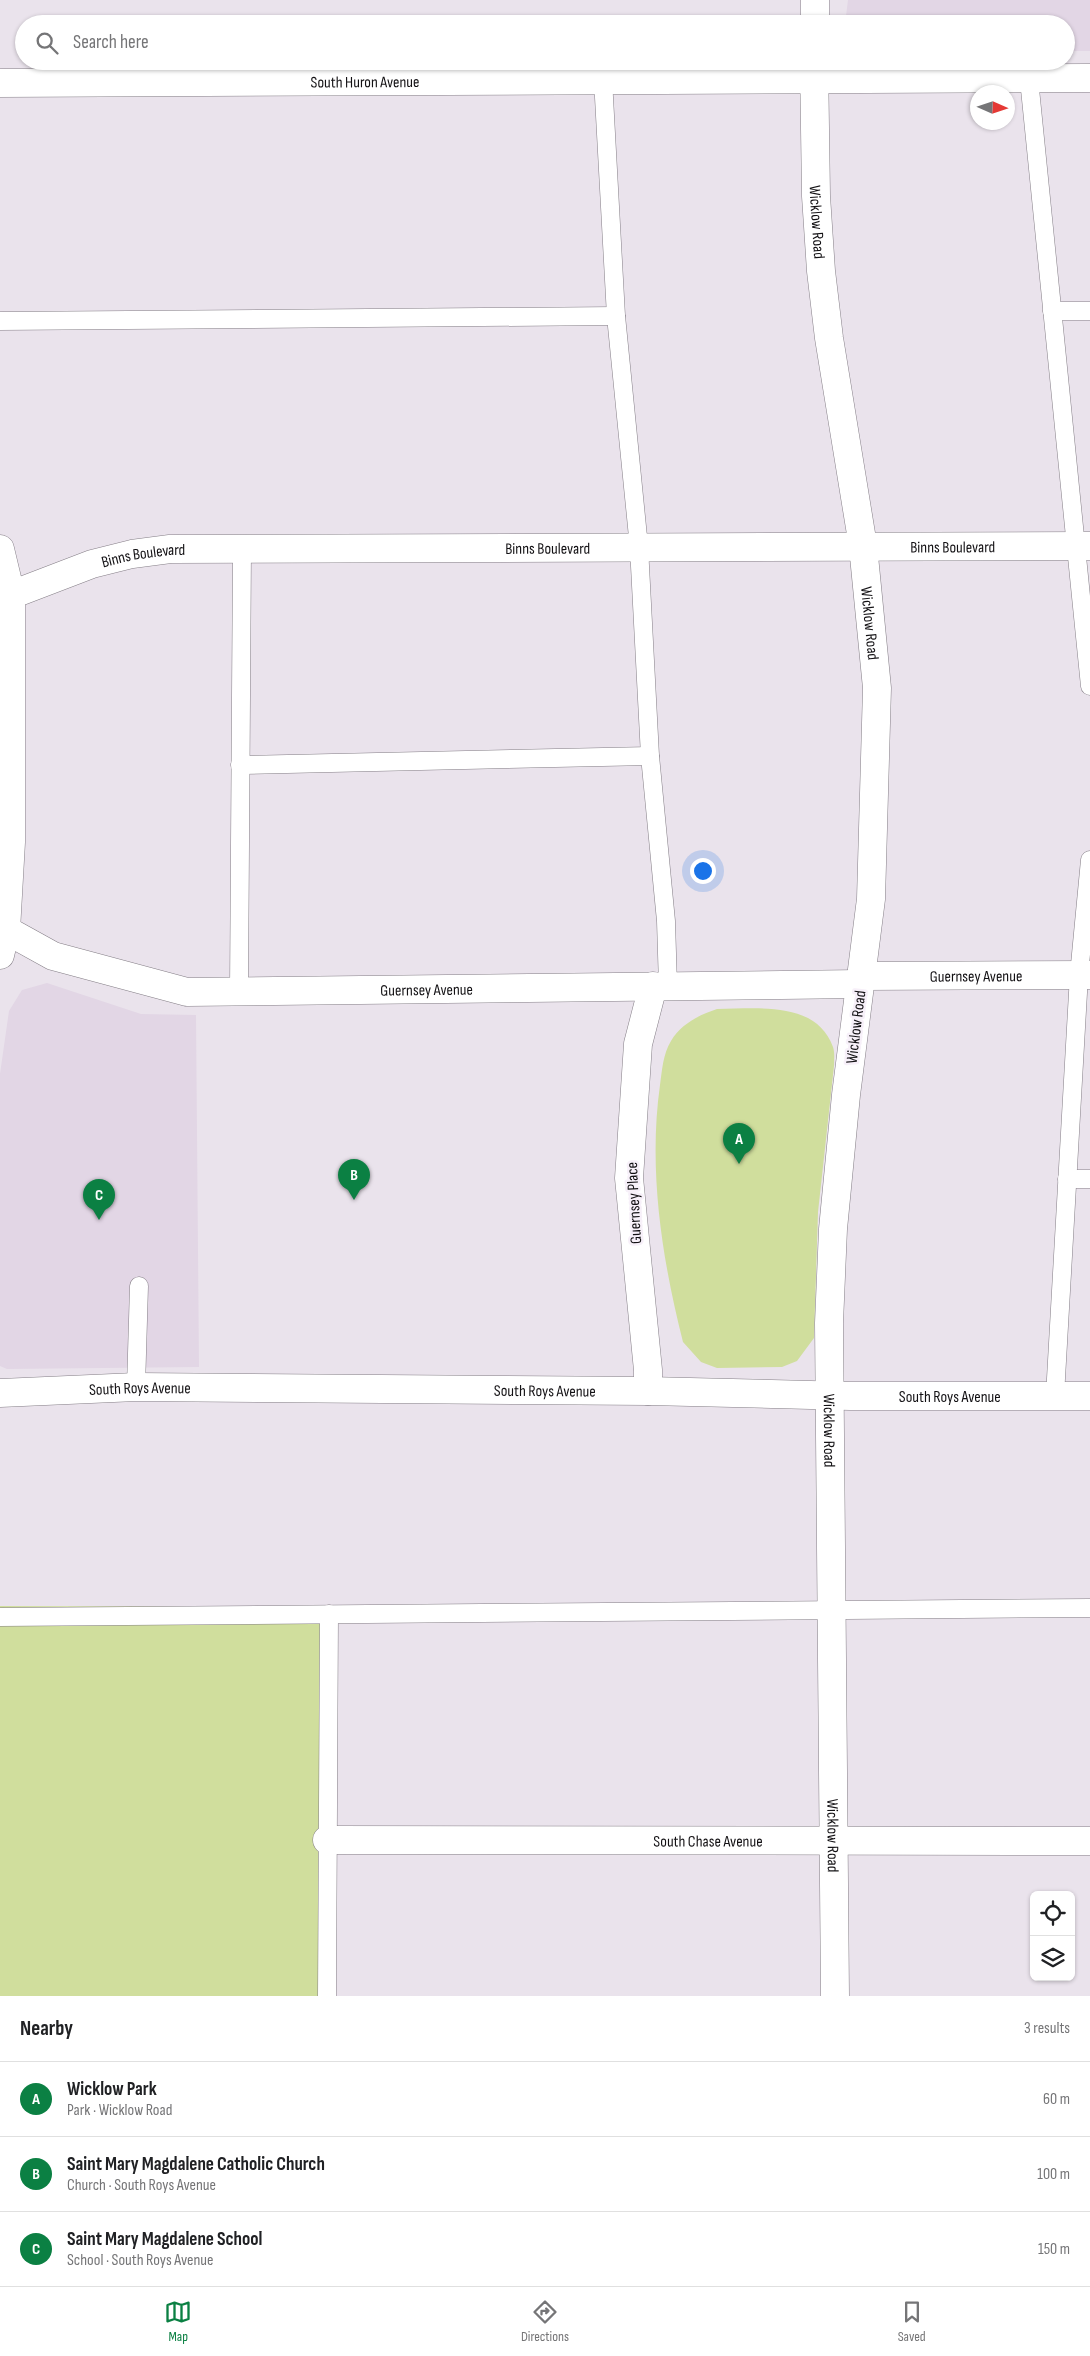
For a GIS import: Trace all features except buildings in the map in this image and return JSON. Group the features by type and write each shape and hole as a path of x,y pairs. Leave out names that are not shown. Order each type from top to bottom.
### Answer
{"street":[{"path":"815,0 815,15"},
{"name":"South Huron Avenue","path":"0,83 603,79 814,70 1029,79 1090,78"},
{"name":"Wicklow Road","path":"814,70 816,196 821,271 829,338 863,546 877,688 871,899 860,980 833,1229 829,1323 836,1996"},
{"name":"Binns Boulevard","path":"11,595 92,564 132,554 170,549 1082,546"},
{"path":"1,557 11,595 3,942"},
{"name":"Guernsey Avenue","path":"3,942 187,992 661,986 1085,975"},
{"name":"Guernsey Place","path":"648,1391 648,1370 629,1178 638,1044 661,986"},
{"name":"South Roys Avenue","path":"0,1393 136,1387 1090,1396"},
{"name":"South Chase Avenue","path":"327,1840 1090,1841"}],"lane":[{"path":"603,79 616,316 639,547 650,756 666,921 661,986"},
{"path":"1029,79 1052,311 1082,546 1090,686"},
{"path":"1052,311 1090,311"},
{"path":"0,321 616,316"},
{"path":"239,992 242,549"},
{"path":"240,765 650,756"},
{"path":"1055,1396 1068,1179 1085,975 1090,860"},
{"path":"1068,1179 1090,1179"},
{"path":"136,1387 139,1286"},
{"path":"0,1617 1090,1608"},
{"path":"327,1996 329,1614"}],"shaded area":[{"path":"848,0 1090,0 1090,51 1075,51 1075,15 846,15"},
{"path":"47,983 141,1014 196,1015 199,1367 7,1369 0,1366 0,1074 9,1011 22,990"}],"green space":[{"path":"717,1009 784,1010 799,1014 813,1021 825,1032 834,1049 834,1066 818,1212 814,1338 797,1361 782,1367 717,1368 701,1362 683,1342 663,1247 656,1182 656,1149 657,1117 663,1062 668,1046 685,1025 697,1017"},
{"path":"0,1606 324,1607 326,1996 0,1996"}],"place":[{"name":"Wicklow Park","path":"739,1164"},
{"name":"Saint Mary Magdalene Catholic Church","path":"354,1200"},
{"name":"Saint Mary Magdalene School","path":"99,1220"}]}
